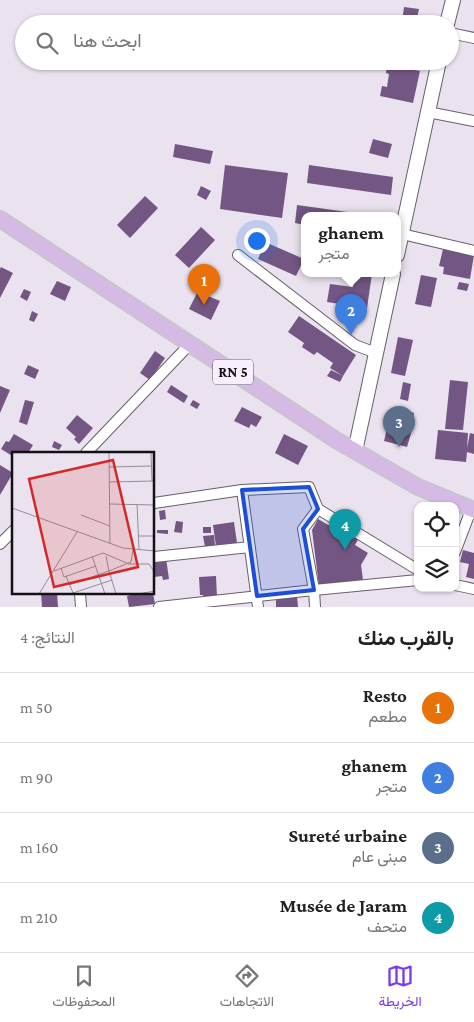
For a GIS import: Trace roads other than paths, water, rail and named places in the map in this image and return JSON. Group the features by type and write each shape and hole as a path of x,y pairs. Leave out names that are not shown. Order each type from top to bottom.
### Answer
{"main road":[{"name":"RN 5","path":"0,219 354,450 418,487 473,510"}],"street":[{"path":"449,15 453,0"},
{"path":"459,35 474,38"},
{"path":"401,238 437,70"},
{"path":"428,112 474,121"},
{"path":"402,234 474,251"},
{"path":"238,255 355,345 376,353"},
{"path":"354,450 392,277"},
{"path":"87,452 190,344"},
{"path":"155,503 242,490 309,487 318,510 414,568"},
{"path":"242,490 258,607"},
{"path":"315,607 314,590 303,529 318,510"},
{"path":"457,547 473,510"},
{"path":"0,544 12,532"},
{"path":"155,557 250,547"},
{"path":"159,607 414,580"},
{"path":"459,586 474,589"},
{"path":"80,594 81,607"}],"place":[{"name":"Resto","path":"204,305"},
{"name":"ghanem","path":"351,335"},
{"name":"Sureté urbaine","path":"399,447"},
{"name":"Musée de Jaram","path":"345,550"}]}
